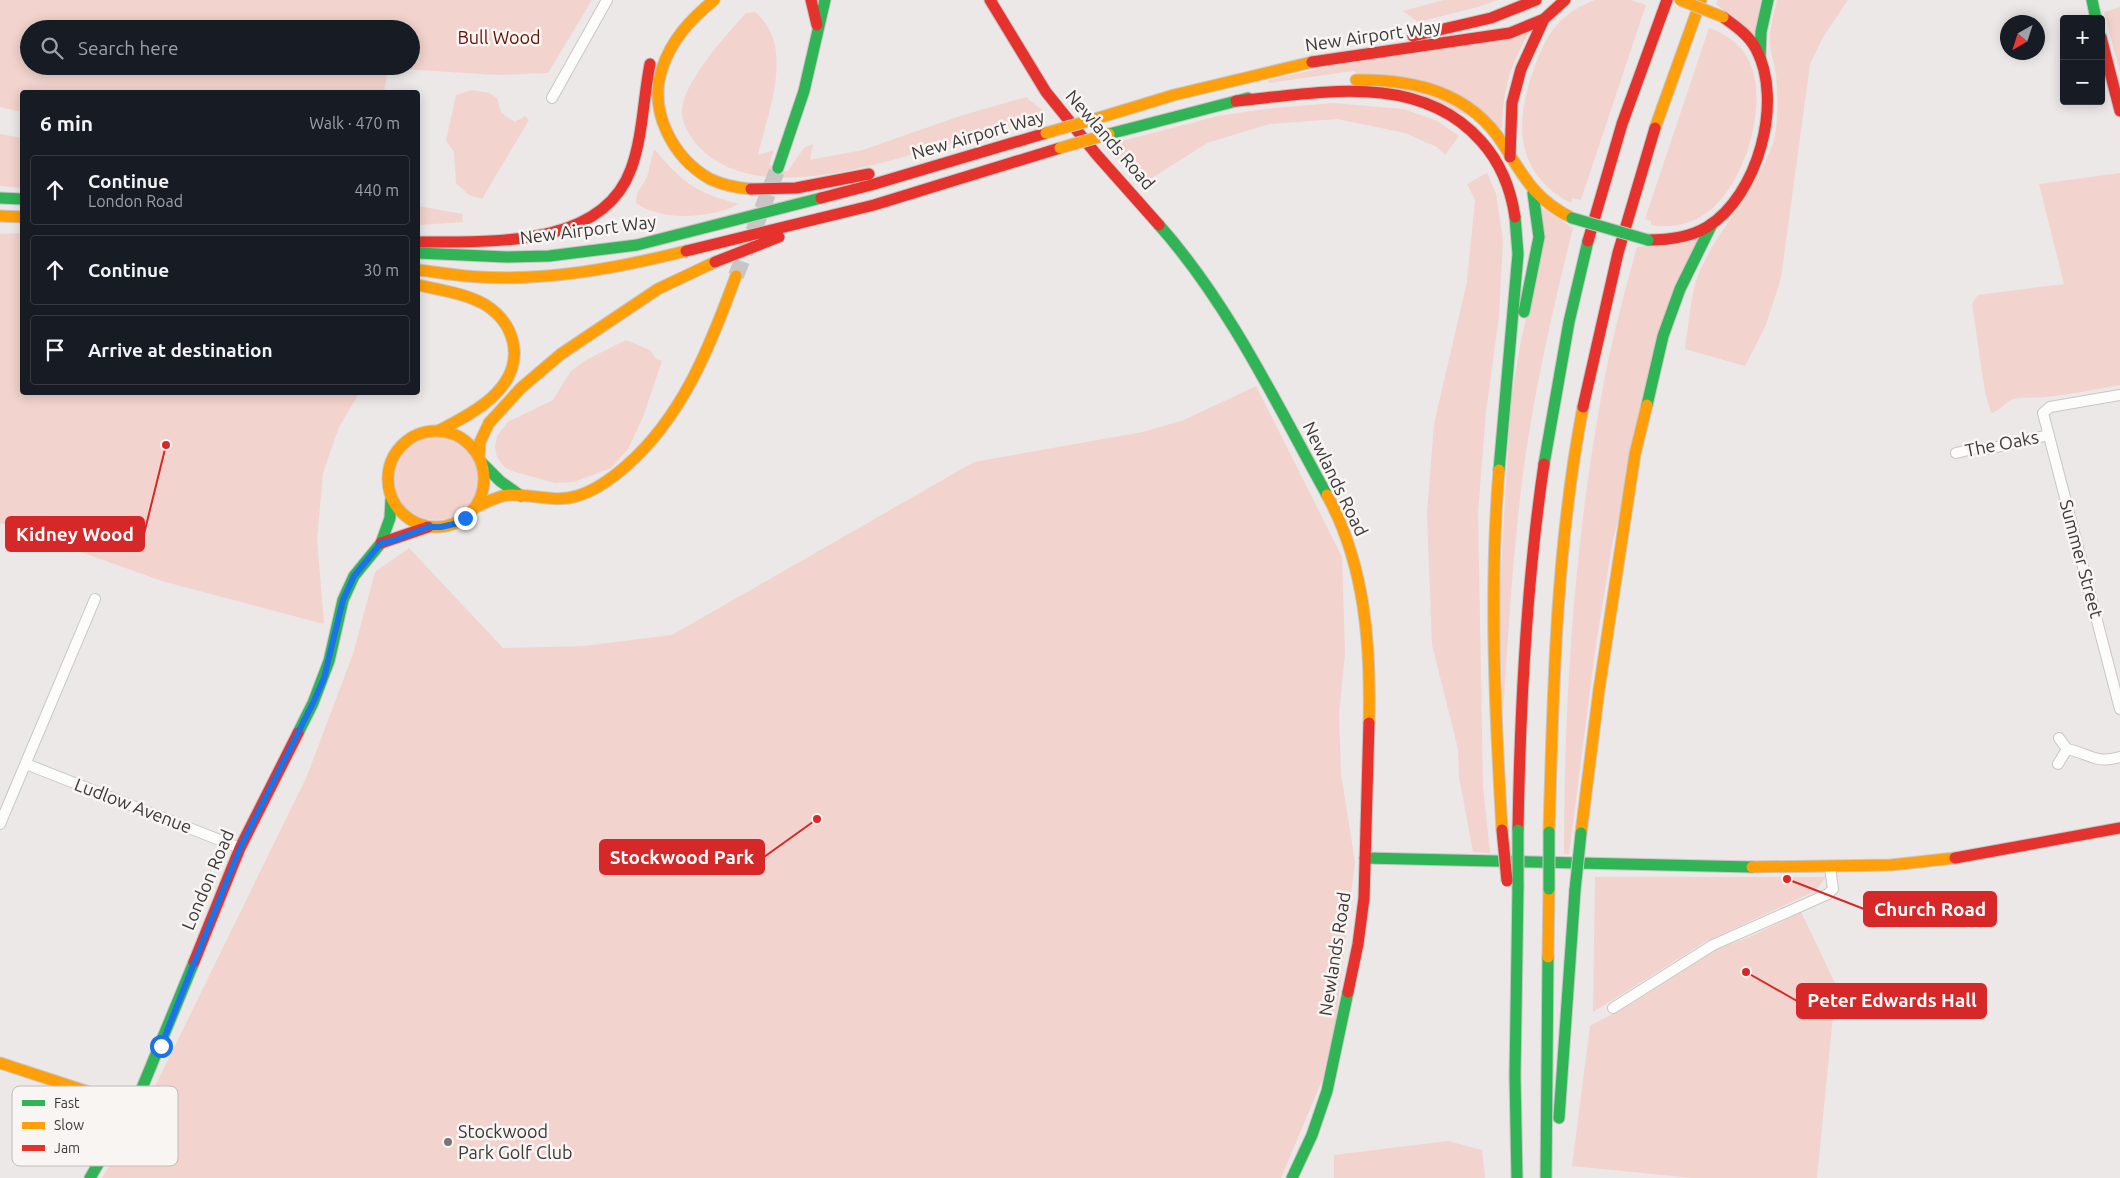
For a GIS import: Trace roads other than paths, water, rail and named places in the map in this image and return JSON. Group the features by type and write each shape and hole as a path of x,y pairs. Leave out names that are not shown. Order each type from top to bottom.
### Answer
{"main road":[{"path":"714,0 696,14 679,33 669,49 662,66 658,88 660,109 669,137 687,161 700,173 722,184 751,190 778,190 956,159"},
{"path":"811,0 818,27"},
{"path":"778,168 804,92 818,27 826,0"},
{"name":"Newlands Road","path":"990,0 1046,92 1096,154 1175,243 1218,302 1331,502 1344,532 1358,576 1366,632 1369,716 1364,898 1358,944 1328,1084 1312,1134 1292,1178"},
{"path":"1332,58 1376,44 1493,19 1514,12 1536,0"},
{"path":"1510,157 1512,103 1516,86 1529,49 1544,19 1565,0"},
{"path":"1517,1178 1515,1076 1509,1001 1513,887 1518,830 1521,676 1531,555 1558,374 1585,251 1608,169 1667,0"},
{"path":"1533,193 1554,209 1572,218 1648,240 1680,239 1712,224 1722,215 1742,188 1761,145 1768,98 1767,80 1760,58 1746,36 1723,17 1680,0"},
{"path":"1546,1178 1552,698 1562,557 1579,431 1605,307 1639,177 1682,49 1701,0"},
{"path":"1760,58 1761,32 1768,0"},
{"path":"2092,0 2095,15"},
{"name":"New Airport Way","path":"420,253 506,257 549,256 637,245 871,185 1239,78 1332,58 1510,33 1544,19"},
{"path":"420,242 501,240 547,234 579,224 610,204 630,172 639,132 646,82 654,53"},
{"path":"2105,53 2120,111"},
{"name":"New Airport Way","path":"420,270 479,277 524,277 564,275 641,262 940,186 1109,134 1296,86 1331,81 1376,79 1404,81 1440,91 1474,110 1494,131 1533,193"},
{"path":"1236,101 1340,91 1376,92 1415,98 1461,121 1476,133 1503,171 1514,209 1518,234 1516,288 1497,490 1493,574 1495,710 1502,830 1513,887"},
{"path":"1506,391 1538,249 1539,227 1533,193"},
{"path":"0,198 20,199"},
{"path":"521,496 500,482 480,460 471,446 462,438 450,433 438,431 424,432 411,437 396,452 388,471 391,499 400,512 413,522 428,527 441,527 454,524 465,518 474,508 482,494 484,479 480,460 480,442 489,423 522,388 561,354 658,290 682,277 828,215"},
{"path":"0,216 20,217"},
{"path":"1558,1133 1575,890 1581,833 1601,680 1637,445 1652,376 1668,320 1680,289 1712,224"},
{"path":"474,508 499,497 571,498 602,485 644,449 660,432 695,377 711,344 736,276"},
{"path":"420,287 480,302 501,317 509,328 514,341 515,357 512,368 501,389 478,410 438,431"},
{"name":"London Road","path":"142,1086 161,1046 240,848 317,695 329,661 338,616 348,588 363,564 381,543 383,533 390,518 391,499"},
{"path":"381,543 392,541 428,527"},
{"path":"1365,858 1830,868 1891,865 1959,858 2120,828"},
{"path":"0,1063 70,1086"},
{"path":"1557,1178 1558,1151"},
{"name":"London Road","path":"90,1178 97,1166"}],"street":[{"path":"552,98 607,0"},
{"name":"Summer Street","path":"2120,394 2046,409 2043,413 2120,709"},
{"name":"The Oaks","path":"1956,453 1977,448 1988,449 2048,435"},
{"path":"0,824 95,599"},
{"path":"2059,738 2067,749 2082,752 2102,761 2120,758"},
{"path":"2058,764 2067,749"},
{"name":"Ludlow Avenue","path":"26,764 240,848"},
{"path":"1613,1008 1713,946 1828,894 1833,889 1830,868"}],"tunnel":[{"path":"736,276 778,168"}],"place":[{"name":"Kidney Wood","path":"166,445"},
{"name":"Stockwood Park","path":"817,819"},
{"name":"Church Road","path":"1787,879"},
{"name":"Peter Edwards Hall","path":"1746,972"},
{"name":"Stockwood Park Golf Club","path":"448,1142"}],"park label":[{"name":"Bull Wood","path":"499,38"}]}
